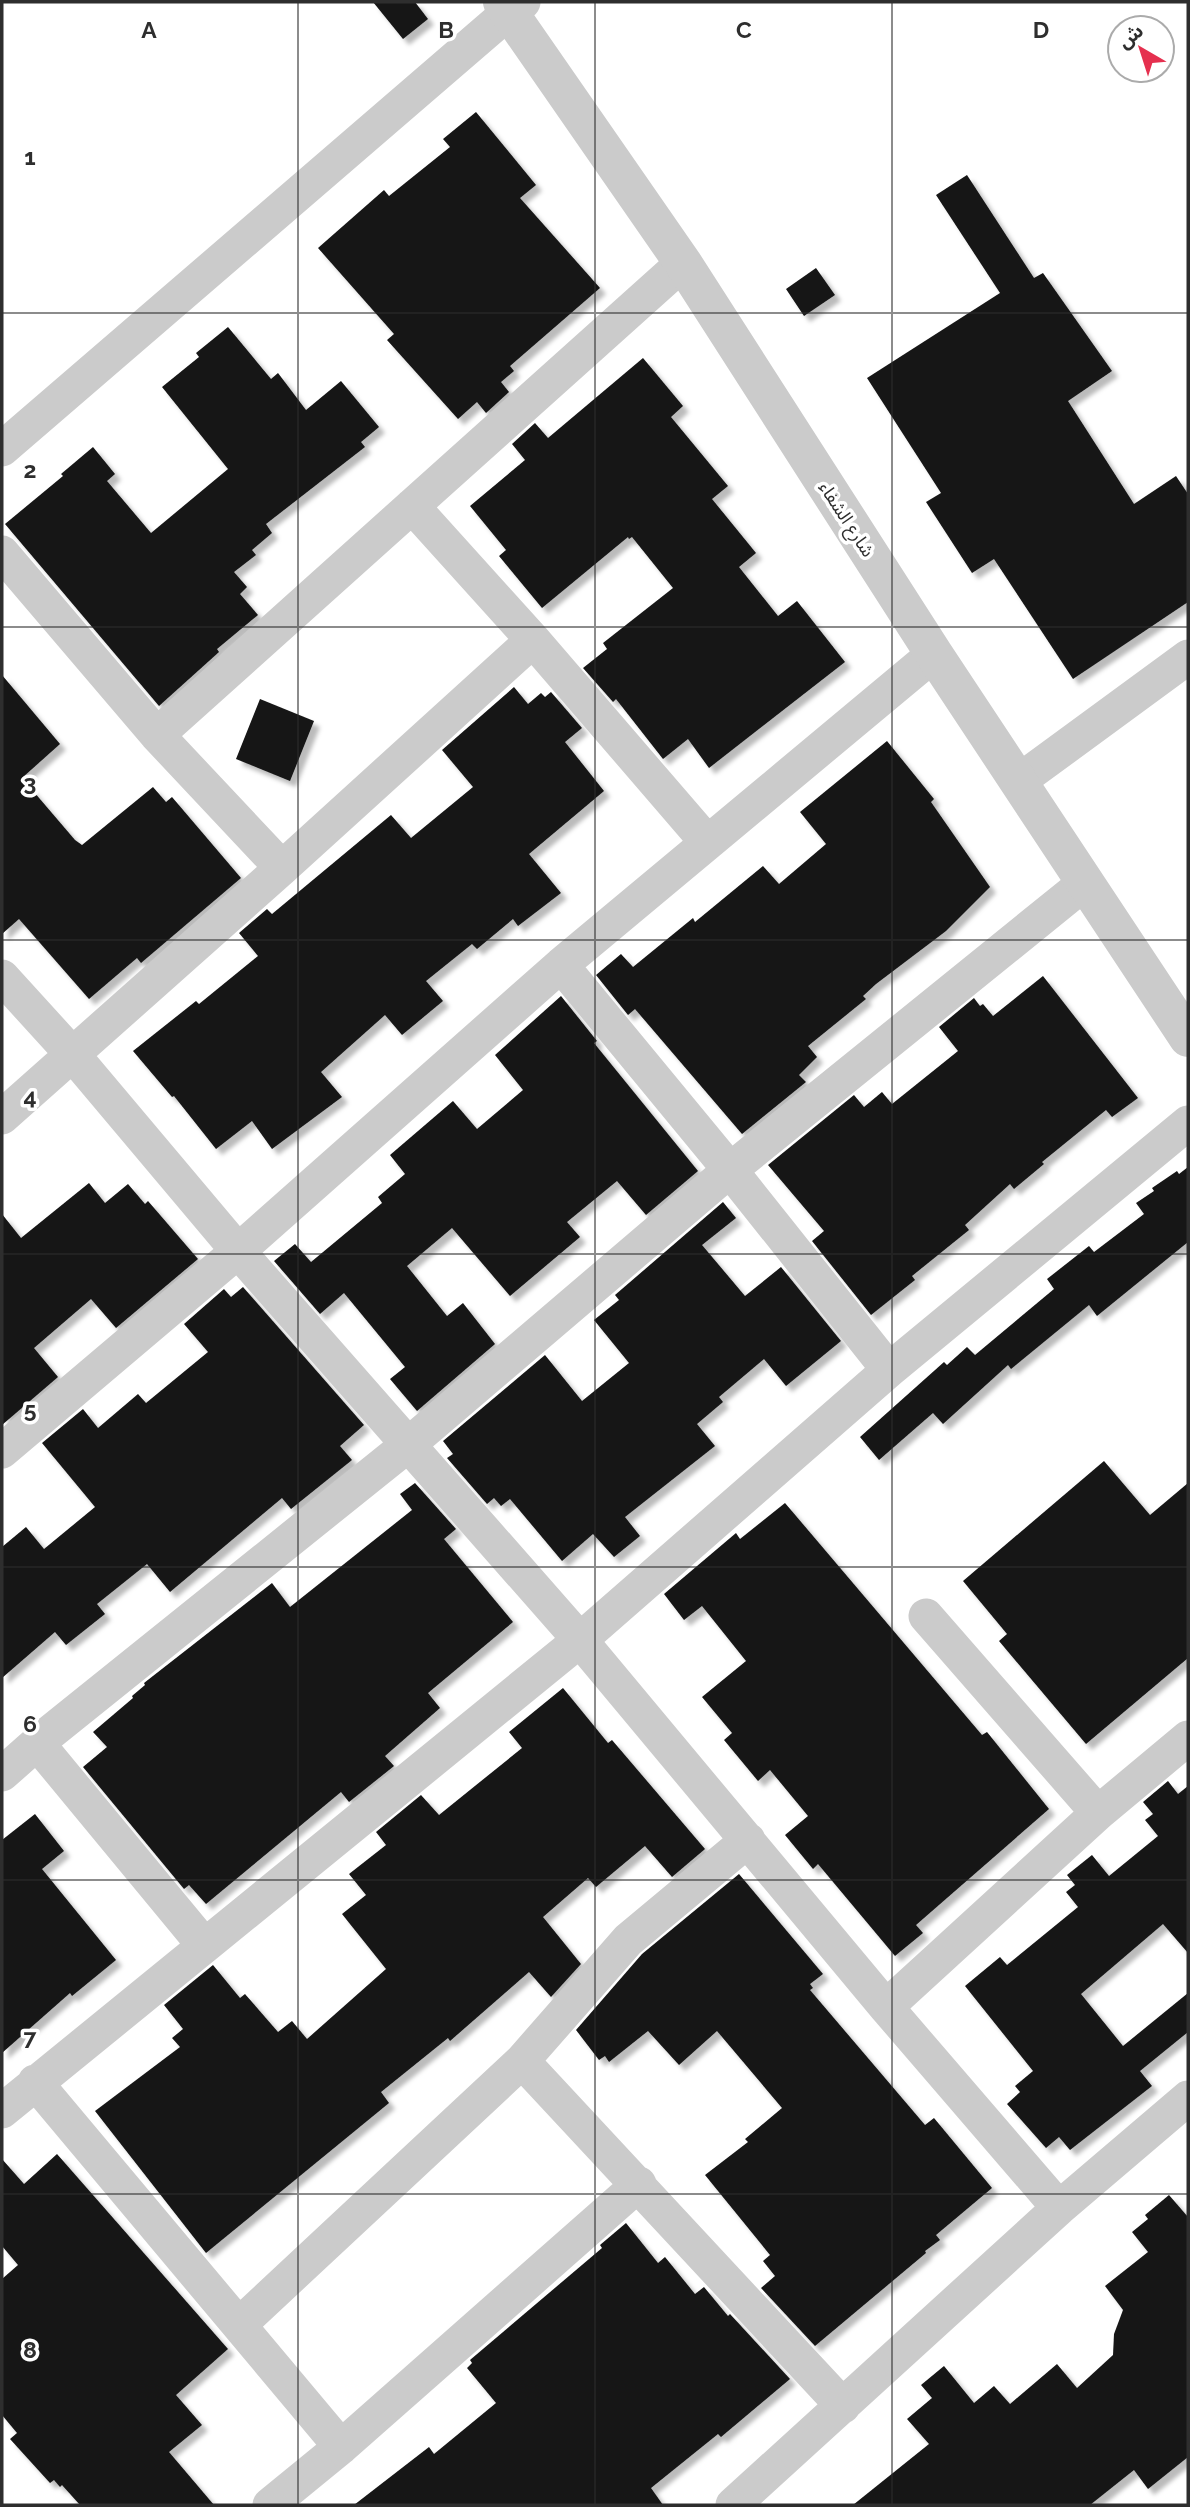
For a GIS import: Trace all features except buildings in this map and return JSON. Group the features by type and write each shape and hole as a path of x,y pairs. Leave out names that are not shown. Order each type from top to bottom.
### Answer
{"street":[{"name":"شارع الشفاء","path":"511,5 683,262 934,654 1188,1038"},
{"path":"2,449 511,5"},
{"path":"157,735 683,262"},
{"path":"412,506 533,640 707,842"},
{"path":"2,553 157,735 282,868"},
{"path":"2,1117 533,640"},
{"path":"2,1451 238,1251 561,965 934,654"},
{"path":"1020,781 1188,657"},
{"path":"2,1774 409,1444 730,1170 1086,882"},
{"path":"561,965 730,1170 889,1370"},
{"path":"2,976 73,1055 238,1251 580,1640 886,2007 1059,2208"},
{"path":"2,2111 580,1640 889,1370 1188,1123"},
{"path":"926,1616 1098,1813"},
{"path":"886,2007 1098,1813 1188,1738"},
{"path":"37,1743 204,1945"},
{"path":"239,2325 522,2061 628,1940 748,1840"},
{"path":"522,2061 843,2406"},
{"path":"35,2082 341,2447"},
{"path":"733,2505 1059,2208 1188,2098"},
{"path":"270,2505 341,2447 639,2184"}]}
